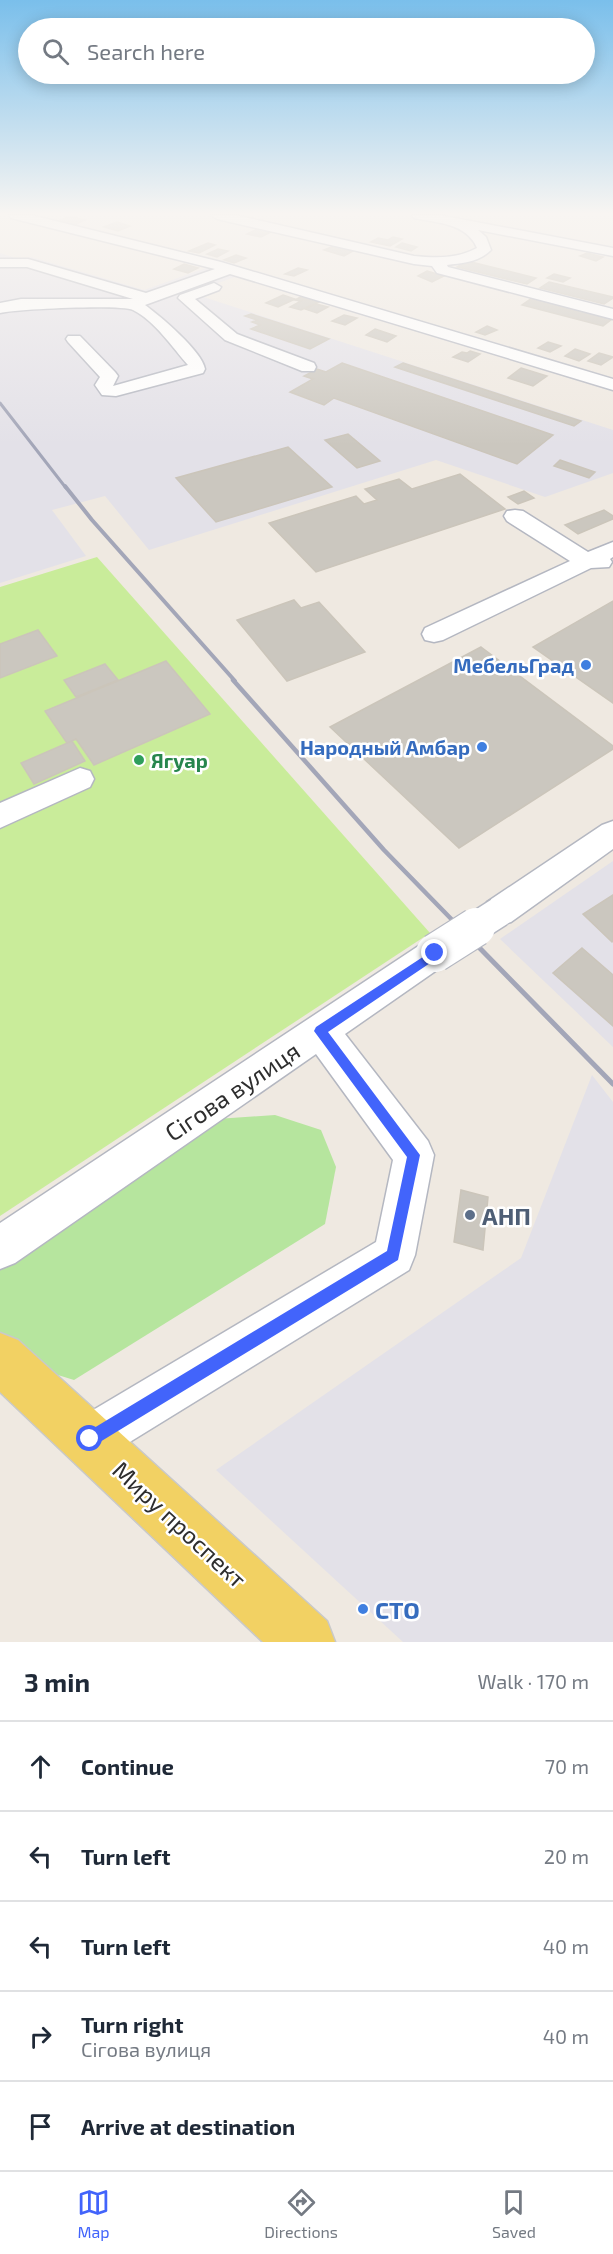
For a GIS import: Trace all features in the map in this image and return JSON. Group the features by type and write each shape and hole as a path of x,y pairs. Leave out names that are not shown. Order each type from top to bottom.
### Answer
{"main road":[{"name":"Миру проспект","path":"3,1369 90,1439 306,1642"}],"street":[{"path":"6,302 34,297 32,292"},
{"path":"74,339 109,376 104,385 108,391 116,391 197,369 196,364 140,301 112,292"},
{"path":"6,302 140,301 166,292"},
{"path":"202,292 185,298 231,337 308,367"},
{"path":"303,292 613,385"},
{"path":"505,303 524,292"},
{"path":"528,292 610,310"},
{"path":"515,516 586,561 613,563"},
{"path":"434,634 613,549"},
{"path":"0,816 80,779"},
{"name":"Сігова вулиця","path":"0,1248 435,953 500,912 613,833"},
{"path":"90,1439 393,1255 414,1155 320,1031"}],"shaded area":[{"path":"0,292 195,292 191,293 613,430 613,473 545,497 436,460 149,550 105,496 52,510 86,556 0,583"},
{"path":"613,861 613,1047 500,939"},
{"path":"592,1075 613,1102 613,1642 403,1642 216,1470 521,1258"}],"green space":[{"name":"Ягуар","path":"97,557 430,933 0,1216 0,587"},
{"path":"275,1115 321,1130 336,1167 325,1224 74,1380 32,1367 0,1334 0,1248 188,1121"}],"building":[{"path":"555,292 590,292 613,297 604,304"},
{"path":"283,295 295,299 278,307 266,303"},
{"path":"302,296 319,302 301,310 290,307 301,301 295,300"},
{"path":"532,298 612,319 603,326 522,305"},
{"path":"316,304 328,307 317,313 305,309"},
{"path":"251,314 329,339 310,349 251,329 260,325 252,322 257,320 245,316"},
{"path":"344,315 357,318 345,325 332,321"},
{"path":"487,326 497,330 485,335 476,332"},
{"path":"375,329 396,336 387,342 366,335"},
{"path":"548,342 561,346 550,352 538,348"},
{"path":"575,349 590,354 579,361 565,356"},
{"path":"470,351 480,354 468,362 453,357 462,352"},
{"path":"599,353 613,357 601,365 588,361"},
{"path":"342,363 553,435 517,464 334,398 324,405 290,392 313,379 304,376 317,369 326,372"},
{"path":"403,363 581,421 574,426 395,367"},
{"path":"521,368 547,376 533,386 508,378"},
{"path":"348,434 380,461 357,468 325,440"},
{"path":"288,447 332,487 216,522 176,478"},
{"path":"560,460 595,472 589,478 554,466"},
{"path":"460,474 505,509 316,572 269,523 356,496 364,504 377,500 365,489 399,479 412,489"},
{"path":"524,491 534,498 518,504 508,497"},
{"path":"604,510 613,516 613,519 578,534 565,525"},
{"path":"294,600 301,608 319,602 365,652 287,681 237,620"},
{"name":"МебельГрад","path":"613,601 613,703 533,647"},
{"path":"38,630 57,656 0,678 0,644"},
{"name":"Народный Амбар","path":"481,647 613,746 613,749 459,848 330,727"},
{"path":"166,661 210,714 94,765 76,739 67,743 45,711"},
{"path":"105,664 118,680 76,697 64,680"},
{"path":"72,741 85,761 34,784 21,763"},
{"path":"613,895 613,941 612,942 583,914"},
{"path":"582,948 613,975 613,1026 553,973"},
{"path":"461,1190 488,1197 483,1250 454,1242"}],"railway":[{"path":"0,403 66,488"},
{"path":"65,486 92,520 235,681"},
{"path":"233,680 384,850 460,928"},
{"path":"459,927 613,1084"}],"place":[{"name":"МебельГрад","path":"586,665"},
{"name":"Народный Амбар","path":"482,747"},
{"name":"Ягуар","path":"139,760"},
{"name":"АНП","path":"470,1215"},
{"name":"СТО","path":"363,1609"}],"route":[{"path":"90,1439 393,1255 414,1155 320,1031 435,953"}]}
